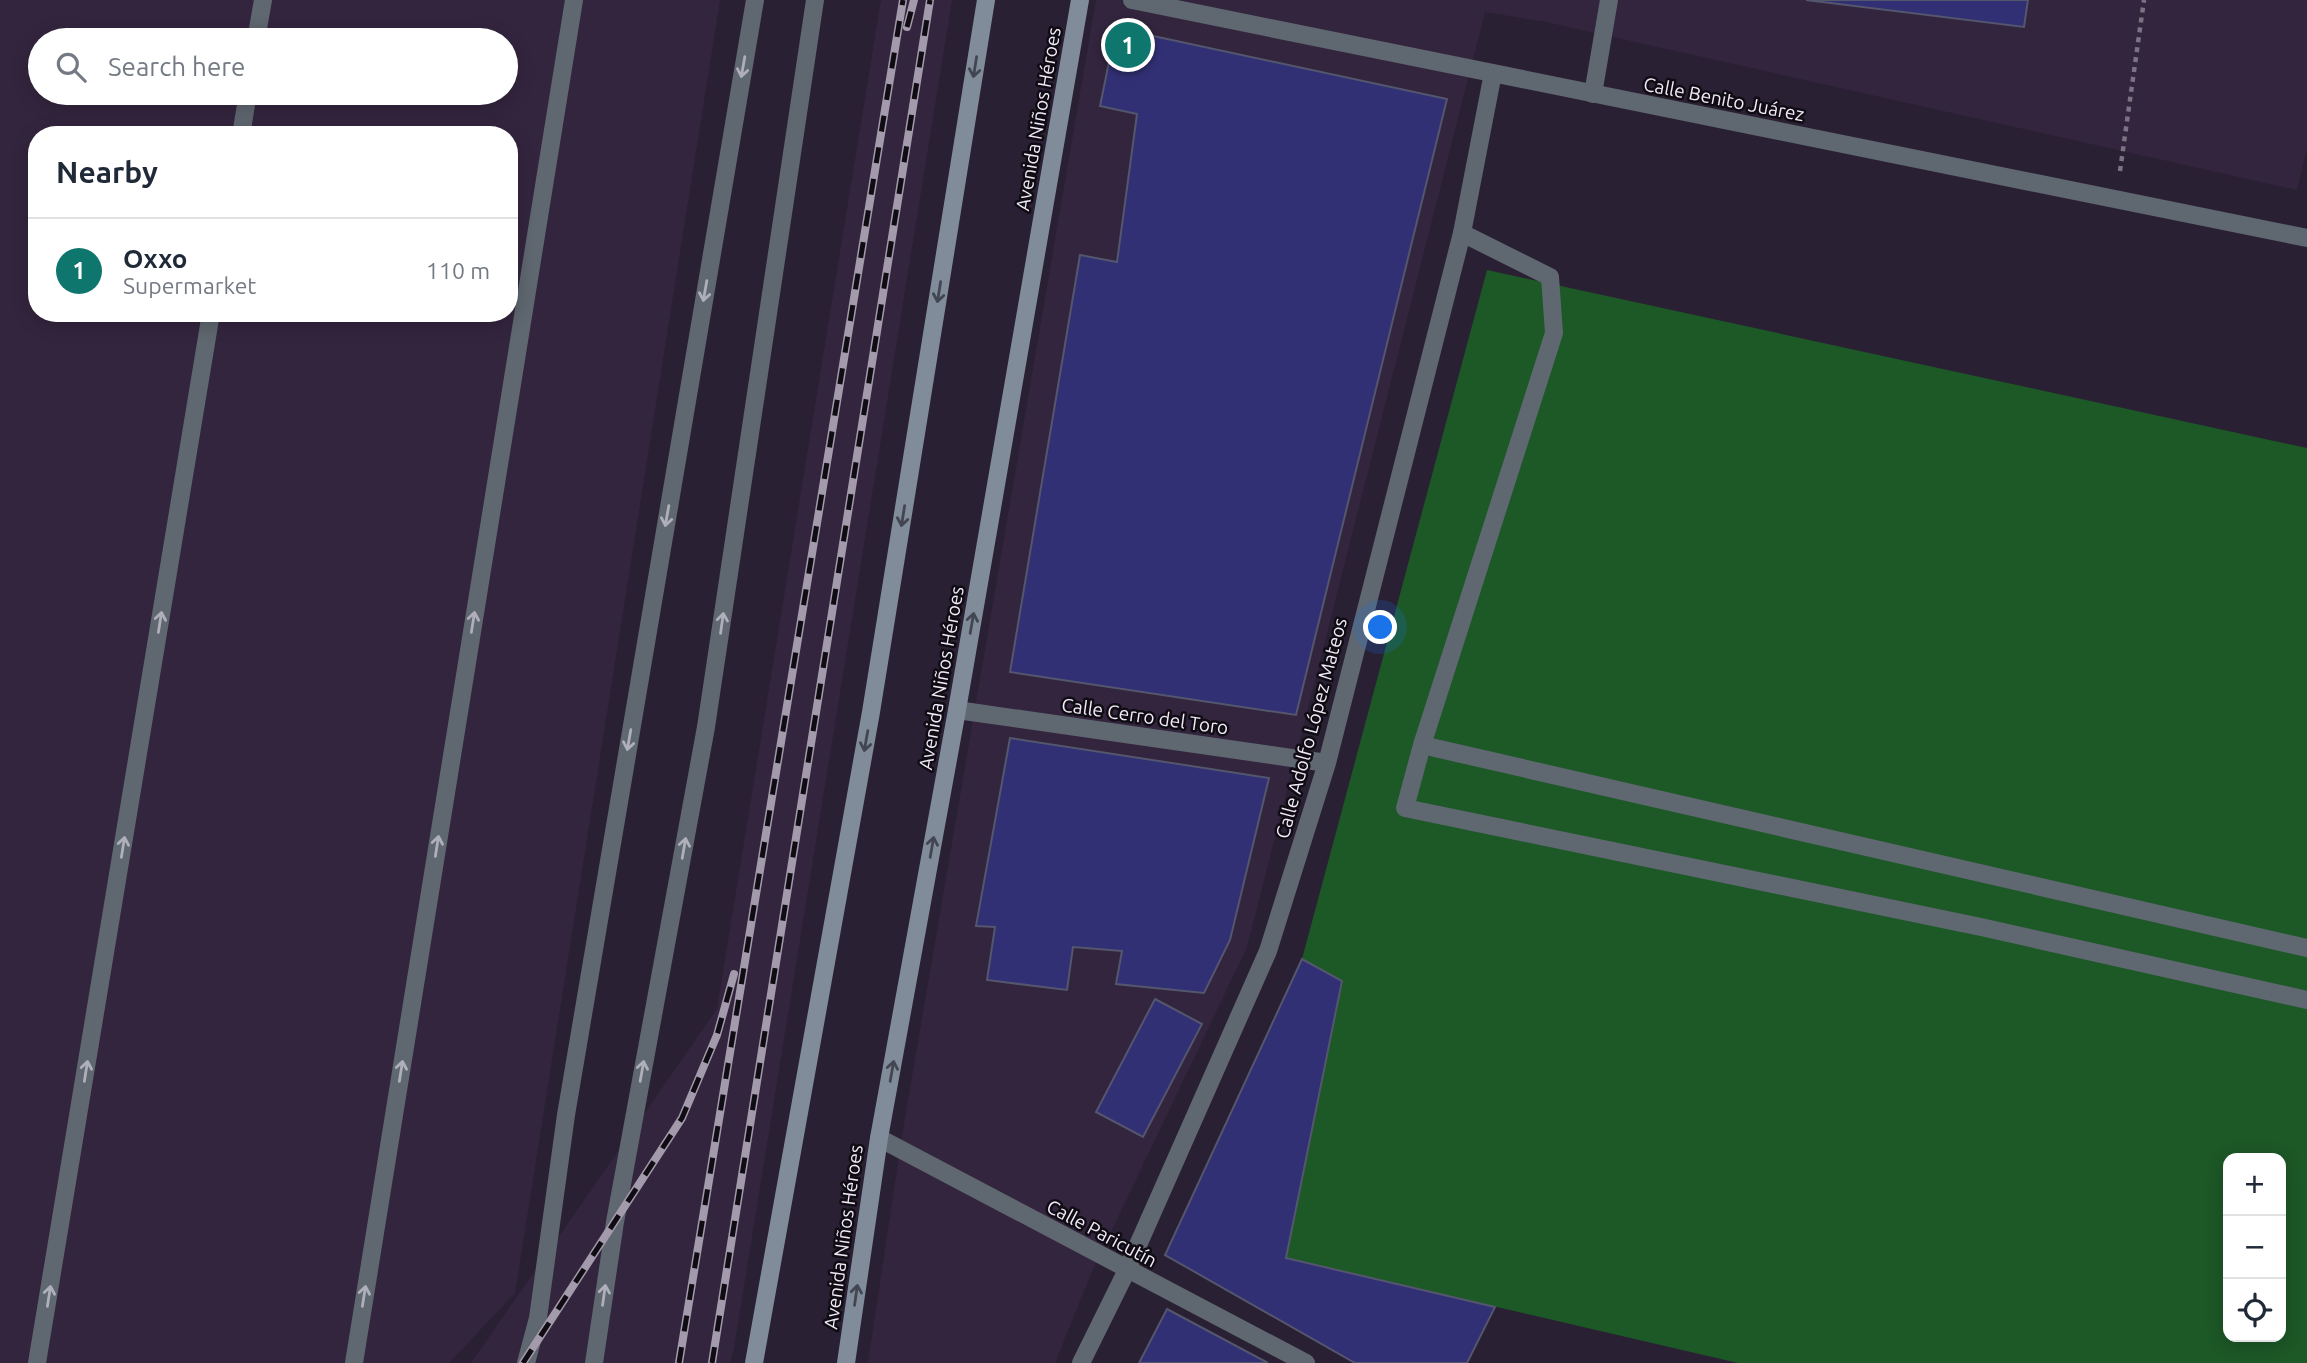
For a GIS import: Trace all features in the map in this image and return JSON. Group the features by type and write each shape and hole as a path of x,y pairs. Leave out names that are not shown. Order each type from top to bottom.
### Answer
{"main road":[{"path":"754,1363 871,712 986,0"},
{"name":"Avenida Niños Héroes","path":"846,1363 879,1139 957,710 1080,0"}],"street":[{"path":"258,28 263,0"},
{"path":"354,1363 574,0"},
{"path":"526,1363 538,1318 569,1101 755,0"},
{"path":"594,1363 615,1222 706,727 815,0"},
{"name":"Calle Benito Juárez","path":"1132,0 2307,238"},
{"path":"1593,94 1609,0"},
{"name":"Calle Adolfo López Mateos","path":"1081,1363 1127,1270 1268,951 1327,763 1462,233 1493,73"},
{"path":"242,126 246,105"},
{"path":"1462,233 1550,277 1554,333 1422,745 1405,808 1981,927 2307,1000"},
{"path":"37,1363 210,322"},
{"name":"Calle Cerro del Toro","path":"957,710 1327,763"},
{"path":"1422,745 2307,948"},
{"name":"Calle Paricutín","path":"879,1139 1306,1363"}],"path":[{"path":"2115,199 2144,0"}],"shaded area":[{"path":"0,0 720,0 515,1293 449,1363 0,1363"},
{"path":"881,0 952,0 730,1363 471,1363 717,1009"},
{"path":"1096,0 2307,0 2307,148 2297,190 1546,22 1485,12 1247,947 1090,1276 1055,1363 868,1363 903,1130"}],"green space":[{"path":"1487,270 2307,448 2307,1363 1738,1363 1286,1258 1342,981 1302,959"}],"building":[{"path":"1806,0 2028,0 2024,27"},
{"path":"1116,28 1447,99 1296,715 1010,672 1080,255 1117,262 1137,114 1100,106"},
{"path":"1010,738 1269,778 1230,940 1204,993 1116,984 1122,951 1073,947 1067,990 987,980 995,927 976,926"},
{"path":"1302,959 1342,981 1286,1258 1495,1307 1467,1363 1355,1363 1165,1255"},
{"path":"1155,999 1202,1024 1143,1137 1096,1112"},
{"path":"1167,1309 1268,1363 1139,1363"}],"railway":[{"path":"679,1363 903,0"},
{"path":"907,27 914,0"},
{"path":"712,1363 930,0"},
{"path":"523,1363 682,1118 717,1035 734,974"}],"place":[{"name":"Oxxo","path":"1128,45"}]}
